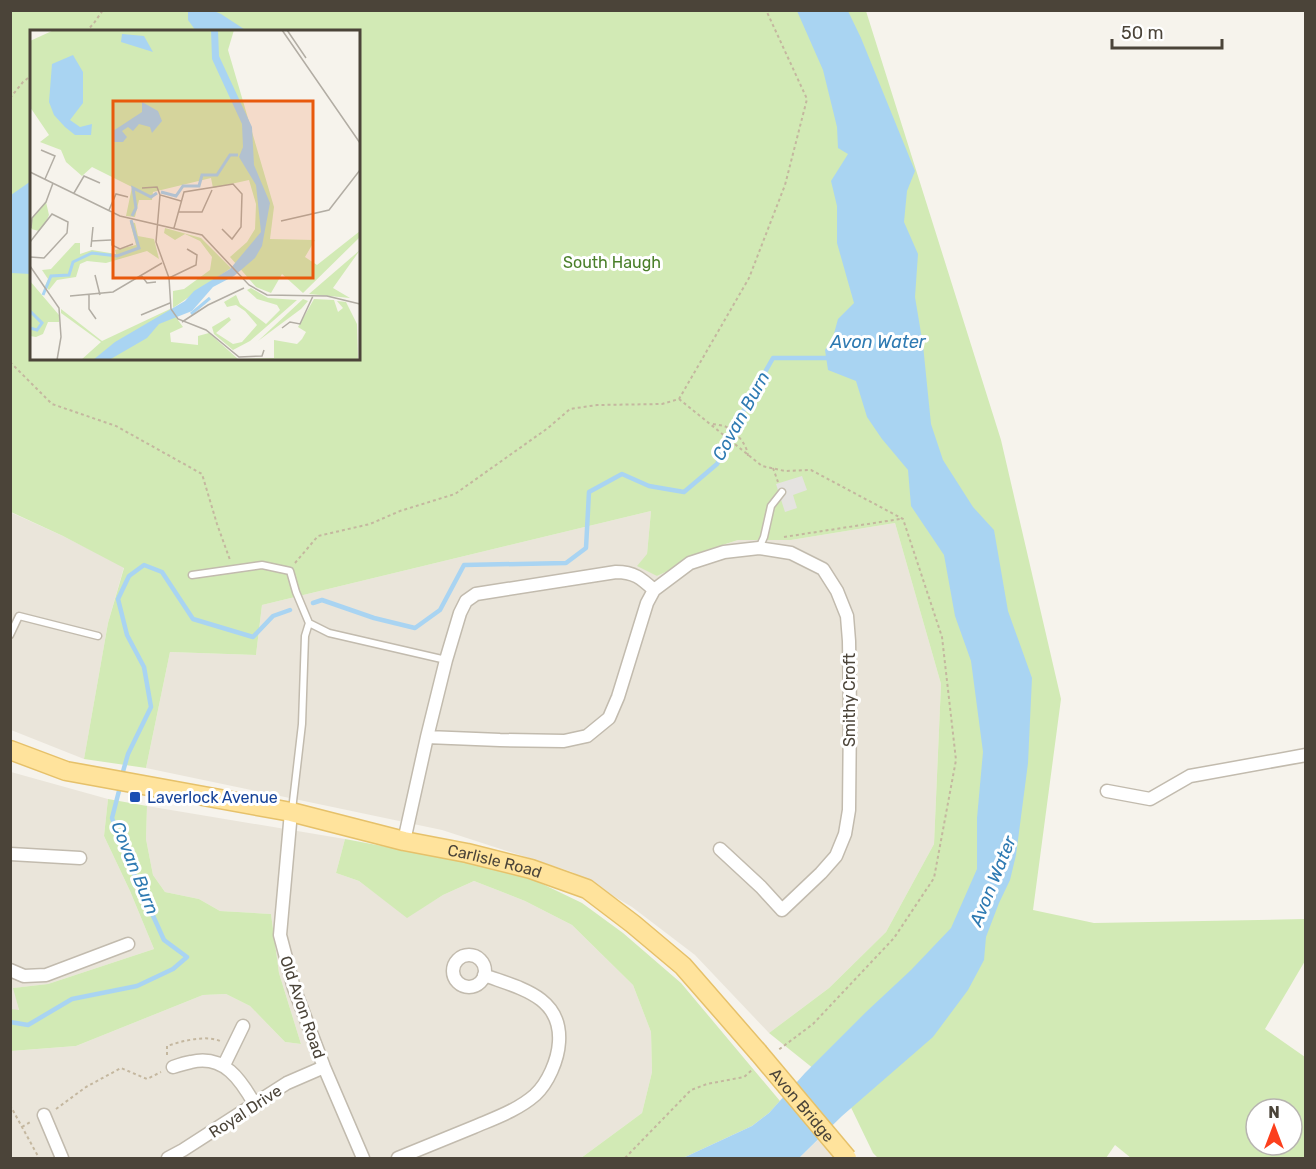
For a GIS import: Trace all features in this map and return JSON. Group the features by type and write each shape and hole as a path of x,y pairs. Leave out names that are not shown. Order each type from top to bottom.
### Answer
{"main road":[{"name":"Carlisle Road","path":"10,750 66,771 291,812 404,841 467,853 531,869 586,889 633,924 683,966 763,1058"},
{"name":"Avon Bridge","path":"763,1058 847,1158"}],"street":[{"name":"Smithy Croft","path":"654,590 690,563 761,543 791,553 823,569 837,591 847,616 850,712 849,810 845,834 836,856 783,910 720,849"},
{"path":"404,841 427,737 446,660 460,613 466,601 476,594 616,572 628,572 642,578 654,590 647,603 618,697 609,718 587,735 564,741 427,737"},
{"path":"1107,791 1150,799 1190,776 1305,754"},
{"name":"Old Avon Road","path":"291,812 280,935 294,988 324,1067 363,1158"},
{"path":"10,854 80,858"},
{"path":"10,970 24,976 46,975 128,944"},
{"path":"398,1158 518,1107 540,1089 553,1066 559,1051 560,1035 555,1017 545,1002 530,992 484,975"},
{"path":"224,1065 243,1026"},
{"path":"173,1067 193,1061 209,1061 224,1065 244,1086 255,1105"},
{"name":"Royal Drive","path":"168,1158 185,1154 287,1083 324,1067"},
{"path":"44,1115 62,1158"}],"lane":[{"path":"761,543 771,506 782,492"},
{"path":"192,575 262,565 290,571 309,623 305,636 302,724 291,812"},
{"path":"10,635 19,616 98,636"},
{"path":"309,623 329,633 446,660"}],"path":[{"path":"88,30 103,10"},
{"path":"290,571 296,560 318,536 370,524 400,511 455,494 548,428 570,409 597,405 662,404 679,399 749,278 785,185 807,99 766,10"},
{"path":"10,98 30,77"},
{"path":"10,362 52,404 116,426 202,474 234,569"},
{"path":"625,1158 691,1090 707,1084 744,1077 763,1058 813,1024 894,938 934,878 956,760 942,637 903,519 811,470 785,471 762,466 679,399"},
{"path":"711,424 727,426 740,438 747,448 748,456"},
{"path":"773,468 782,492"},
{"path":"761,543 779,538 903,519"},
{"path":"21,1127 58,1108 86,1088 121,1068 147,1079 173,1067 167,1059 167,1046 182,1041 219,1039 232,1048"},
{"path":"10,1105 39,1158"}],"shaded area":[{"path":"802,476 807,490 793,495 797,508 785,512 776,484"},
{"path":"651,511 647,554 657,576 701,552 738,540 791,540 895,523 941,684 934,844 886,932 829,988 769,1033 695,955 632,907 572,872 442,830 146,768 170,652 256,655 262,605"},
{"path":"10,512 124,567 108,623 84,759 11,730"},
{"path":"11,772 108,799 104,836 154,949 48,984 14,988 19,1011 11,1009"},
{"path":"147,806 345,839 336,873 359,881 407,917 443,895 474,881 525,901 572,925 633,985 651,1032 652,1072 642,1113 581,1158 11,1158 11,1051 76,1046 203,995 226,994 250,1006 285,1042 301,1044 279,973 271,914 220,911 199,899 165,892 153,875 146,839"},
{"path":"821,1137 840,1158 794,1158 800,1157"}],"green space":[{"name":"South Haugh","path":"10,11 866,11 1001,440 1061,699 1033,910 1094,923 1305,919 1305,961 1265,1029 1305,1057 1305,1158 1131,1158 1115,1145 1106,1158 878,1158 873,1153 844,1093 769,1033 829,988 886,932 934,844 941,684 895,523 791,540 738,540 701,552 657,576 637,566 647,554 651,511 262,605 256,655 170,652 146,768 84,759 108,623 124,568 11,512"},
{"path":"108,799 147,806 146,839 153,875 165,892 199,899 220,911 271,914 279,973 301,1044 285,1042 250,1006 226,994 203,995 76,1046 11,1051 11,1009 19,1010 13,988 48,984 154,949 104,836"},
{"path":"345,839 467,862 530,878 582,903 623,933 681,983 780,1101 752,1126 683,1158 581,1158 642,1113 652,1072 651,1032 633,985 572,925 525,901 474,881 443,895 407,918 359,881 336,873"}],"water":[{"path":"188,11 214,11 245,30 195,30 188,20"},
{"name":"Avon Water","path":"797,11 848,11 915,171 907,191 904,222 918,254 915,297 923,345 931,424 943,460 973,507 994,530 1008,611 1032,678 1028,763 1016,855 1010,880 986,937 984,960 968,990 933,1037 842,1116 800,1157 683,1158 752,1126 769,1113 805,1073 951,928 977,869 977,818 983,752 971,661 955,616 944,555 911,506 908,470 867,417 856,381 828,370 825,350 832,341 838,319 854,303 837,243 837,206 831,181 848,154 838,148 837,127 823,70"},
{"path":"30,182 30,274 11,273 11,195"}],"waterway":[{"name":"Covan Burn","path":"313,603 322,600 374,618 415,628 440,610 464,565 566,563 586,548 589,492 622,474 649,486 684,492 717,464 773,358 832,356"},
{"name":"Covan Burn","path":"122,775 128,754 151,707 144,667 127,635 118,599 129,576 144,565 162,572 193,619 253,637 273,616 290,610"},
{"name":"Covan Burn","path":"10,1022 28,1025 72,999 137,986 173,969 187,957 164,940 126,856 112,818 120,787"}],"place":[{"name":"Laverlock Avenue","path":"135,797"}]}
